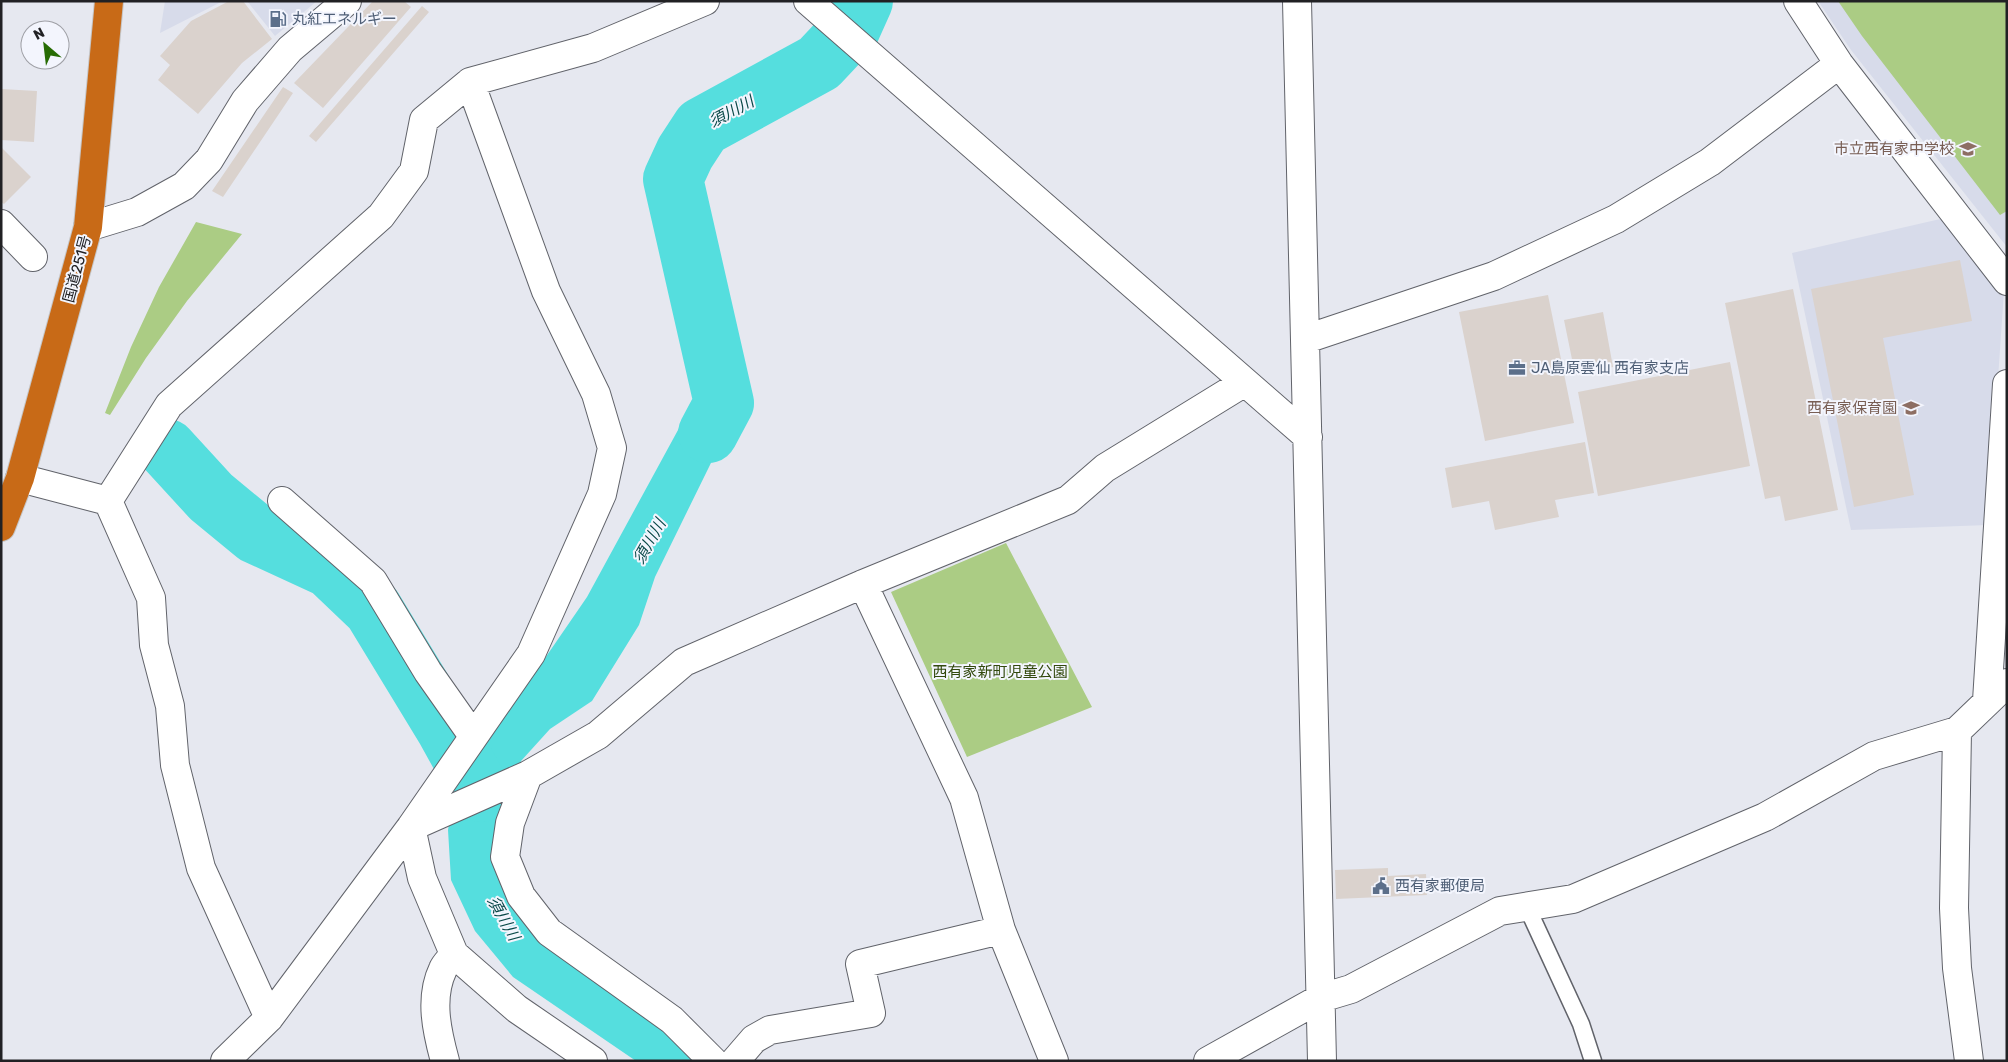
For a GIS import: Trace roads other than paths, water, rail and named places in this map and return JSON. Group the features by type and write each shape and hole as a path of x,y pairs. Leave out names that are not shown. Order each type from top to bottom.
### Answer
{"highway":[{"name":"国道251号","path":"1,527 20,478 88,227 109,1"}],"street":[{"path":"88,227 137,212 184,186 209,160 245,101 290,49 347,1"},
{"path":"108,501 169,406 382,216 414,172 424,120 470,82 593,48 705,1"},
{"path":"808,1 1308,437"},
{"path":"1298,1 1322,1061"},
{"path":"1798,1 1839,64 2007,282"},
{"path":"1306,339 1494,276 1616,219 1710,162 1839,64"},
{"path":"225,1061 269,1018 411,827 531,654 602,494 612,448 596,394 546,291 470,82"},
{"path":"1,224 33,257"},
{"path":"411,827 523,777 598,735 684,662 863,584 1068,500 1105,468 1245,382"},
{"path":"1987,701 2007,384"},
{"path":"20,478 108,501"},
{"path":"108,501 151,598 154,645 170,706 175,765 201,868 269,1018"},
{"path":"282,501 373,581 428,672 463,750"},
{"path":"863,584 964,798 1001,930 1054,1061"},
{"path":"1208,1061 1321,998 1351,989 1500,911 1573,899 1765,817 1874,756 1957,731 2007,683"},
{"path":"1957,731 1955,925 1957,968 1969,1061"},
{"path":"523,777 510,823 504,857 521,896 549,932 672,1020 713,1061"},
{"path":"411,827 422,878 454,954 517,1008 593,1061"},
{"path":"735,1061 754,1039 770,1030 871,1013 860,964 1001,930"},
{"path":"445,1061 438,1034 435,995 443,969 454,954"}],"lane":[{"path":"1528,907 1581,1024 1593,1061"}],"water":[{"path":"722,337 735,414 655,577 639,625 592,701 550,729 521,761 506,795 511,901 667,1026 698,1061 636,1061 513,977 475,931 451,880 448,830 455,789 587,597 690,408"}],"waterway":[{"name":"須川川","path":"708,433 724,403 673,179 685,153 702,127 819,63 850,30 863,1"},
{"path":"167,449 211,497 256,534 330,568 373,609 446,729 481,792"}],"place":[{"name":"丸紅エネルギー","path":"278,19"},
{"name":"市立西有家中学校","path":"1968,149"},
{"name":"JA島原雲仙 西有家支店","path":"1517,368"},
{"name":"西有家保育園","path":"1911,408"},
{"name":"西有家郵便局","path":"1381,886"}],"park label":[{"name":"西有家新町児童公園","path":"1000,672"}]}
